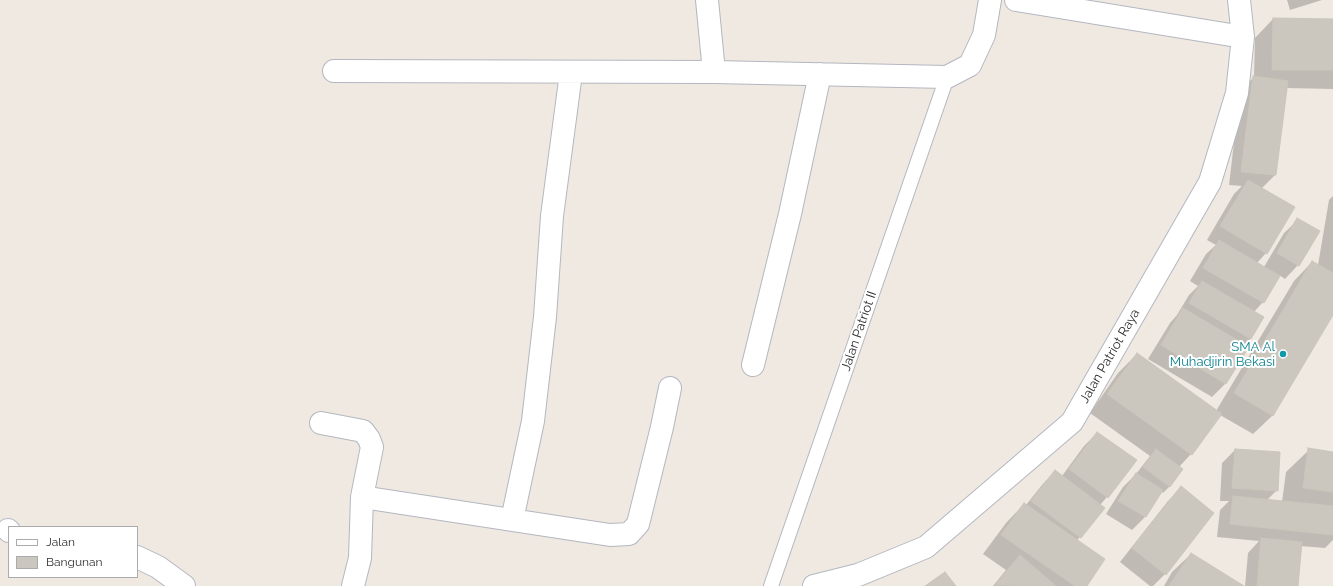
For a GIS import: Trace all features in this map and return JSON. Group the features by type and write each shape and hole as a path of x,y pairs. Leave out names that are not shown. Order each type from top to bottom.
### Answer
{"street":[{"path":"707,0 714,72"},
{"path":"334,71 572,73 714,72 947,77 970,65 984,35 990,0"},
{"path":"1016,0 1242,37"},
{"name":"Jalan Patriot Raya","path":"814,586 863,581 926,547 1072,422 1210,182 1237,93 1242,37 1239,0"},
{"path":"512,520 533,421 545,317 552,216 572,73"},
{"path":"753,365 790,214 820,74"},
{"path":"362,497 610,535 629,534 638,524 670,388"},
{"path":"321,424 363,432 369,439 372,447 362,497 360,558 353,586"},
{"path":"138,557 158,567 184,586"}],"lane":[{"name":"Jalan Patriot II","path":"771,586 947,77"}],"building":[{"path":"1273,18 1333,19 1333,70 1272,70"},
{"path":"1253,76 1288,81 1276,175 1241,172"},
{"path":"1248,180 1295,207 1267,254 1220,226"},
{"path":"1297,218 1320,231 1299,266 1277,253"},
{"path":"1219,240 1280,276 1264,303 1203,268"},
{"name":"SMA Al Muhadjirin Bekasi","path":"1312,261 1333,273 1333,315 1273,416 1234,393"},
{"path":"1202,281 1264,317 1251,339 1189,303"},
{"path":"1183,308 1249,347 1226,384 1161,345"},
{"path":"1137,353 1222,414 1192,455 1107,394"},
{"path":"1097,432 1137,460 1108,498 1069,469"},
{"path":"1308,448 1333,452 1333,492 1303,488"},
{"path":"1156,449 1183,469 1170,487 1143,467"},
{"path":"1235,449 1280,452 1278,491 1232,488"},
{"path":"1055,470 1105,508 1081,538 1031,501"},
{"path":"1136,473 1163,490 1146,517 1118,501"},
{"path":"1181,486 1214,513 1166,575 1132,548"},
{"path":"1233,496 1333,506 1333,535 1230,524"},
{"path":"1024,503 1105,559 1087,586 1075,586 1001,535"},
{"path":"1261,538 1302,542 1298,586 1257,586"},
{"path":"1191,553 1244,586 1169,586"},
{"path":"1020,555 1056,586 995,585"},
{"path":"945,572 956,586 925,586"}],"place":[{"name":"SMA Al Muhadjirin Bekasi","path":"1283,354"}]}
